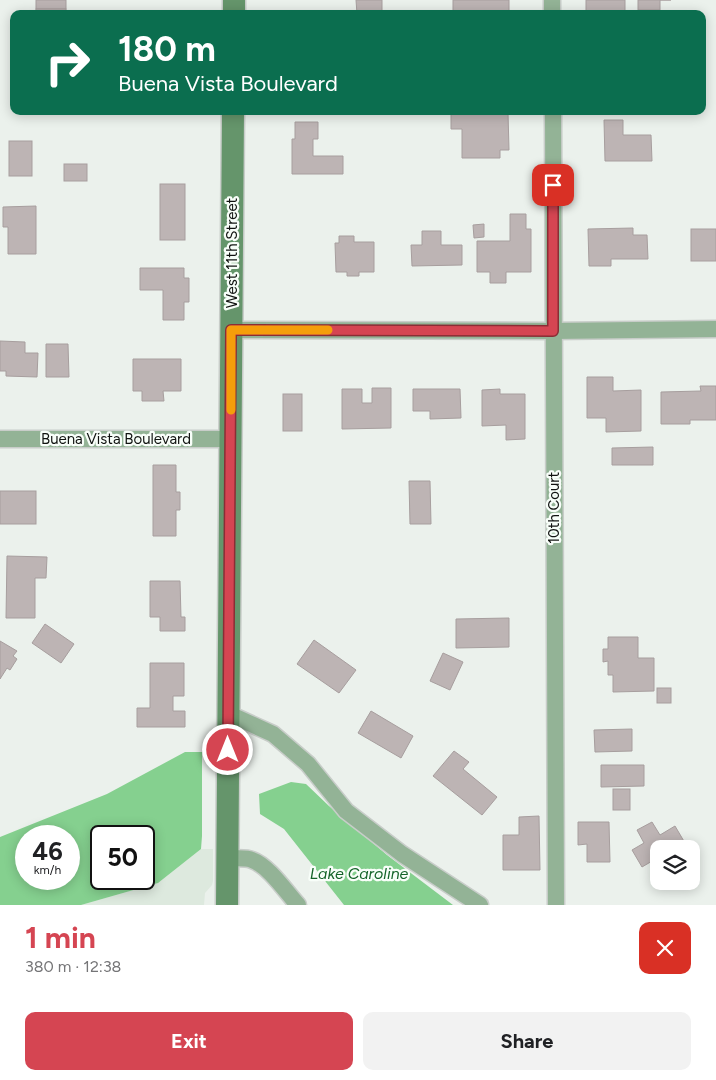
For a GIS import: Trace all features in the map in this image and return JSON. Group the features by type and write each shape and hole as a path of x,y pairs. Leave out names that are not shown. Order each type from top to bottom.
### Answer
{"main road":[{"name":"West 11th Street","path":"227,905 233,115"}],"street":[{"name":"10th Court","path":"553,115 556,905"},
{"path":"231,330 716,330"},
{"name":"Buena Vista Boulevard","path":"0,439 231,439"},
{"path":"229,714 273,734 308,764 346,811 402,854 480,905"},
{"path":"228,858 247,859 256,862 268,871 298,905"}],"shaded area":[{"path":"201,849 213,849 213,881 205,893 204,905 81,905 134,890 155,890 155,884"}],"water":[{"path":"185,752 202,752 201,849 158,883 155,884 155,825 90,825 90,890 134,890 81,905 0,905 0,837 15,831 15,890 80,890 80,825 30,825 107,794"},
{"name":"Lake Caroline","path":"291,782 306,784 387,855 453,905 344,905 284,829 260,814 259,794"}],"building":[{"path":"36,0 66,0 66,9 36,9"},
{"path":"356,0 382,0 382,10 357,10"},
{"path":"453,0 509,0 509,10 453,10"},
{"path":"586,0 625,0 625,10 586,10"},
{"path":"638,0 660,0 660,10 638,10"},
{"path":"36,9 66,9 66,10"},
{"path":"451,115 508,115 509,150 500,150 500,158 462,158 462,129 451,129"},
{"path":"604,120 623,120 623,135 651,135 652,161 605,161"},
{"path":"295,122 318,122 318,139 313,139 313,156 343,156 343,174 292,174 292,139 295,139"},
{"path":"9,141 32,141 32,176 9,176"},
{"path":"64,164 87,164 87,181 64,181"},
{"path":"160,184 185,184 185,240 160,240"},
{"path":"36,206 36,254 8,254 8,227 3,227 3,207"},
{"path":"510,214 526,214 526,229 531,229 531,272 506,272 506,283 490,283 490,272 477,272 477,241 510,241"},
{"path":"484,224 484,237 474,238 473,225"},
{"path":"633,228 633,235 647,235 648,259 611,259 611,266 589,266 588,229"},
{"path":"691,229 716,229 716,261 691,261"},
{"path":"422,231 441,231 441,245 462,245 462,265 412,266 411,245 422,245"},
{"path":"339,236 354,236 354,242 374,242 374,272 359,272 359,276 347,276 347,272 336,272 335,243 339,243"},
{"path":"140,268 184,268 184,278 189,278 189,302 184,302 184,320 163,320 163,290 140,290"},
{"path":"0,341 25,342 25,353 38,353 37,377 6,376 6,371 0,371"},
{"path":"46,344 68,344 69,377 46,377"},
{"path":"133,359 181,359 181,391 163,391 164,401 142,401 142,391 133,391"},
{"path":"587,377 613,377 613,391 641,390 641,431 606,432 606,418 587,418"},
{"path":"700,386 716,386 716,420 690,420 690,424 661,424 661,392 701,391"},
{"path":"372,388 391,388 391,428 342,429 342,389 362,389 362,403 372,403"},
{"path":"413,389 460,389 461,418 430,419 430,411 413,411"},
{"path":"500,389 500,394 525,394 525,439 506,440 506,425 482,426 482,390"},
{"path":"283,394 302,394 302,431 283,431"},
{"path":"653,447 653,465 612,465 612,448"},
{"path":"153,465 176,465 176,492 180,492 180,510 176,510 176,536 153,536"},
{"path":"409,481 430,481 431,524 410,524"},
{"path":"0,491 36,491 36,524 0,524"},
{"path":"7,556 47,557 46,578 35,578 35,618 6,618"},
{"path":"150,581 180,581 181,617 185,617 185,631 160,631 160,617 150,617"},
{"path":"509,618 509,647 456,648 456,619"},
{"path":"45,624 74,644 61,663 32,643"},
{"path":"608,637 638,637 638,658 654,658 654,691 613,692 613,675 608,675 608,661 603,662 603,649 608,649"},
{"path":"314,640 356,670 339,693 297,664"},
{"path":"0,641 17,651 13,656 17,659 10,670 7,668 0,679"},
{"path":"443,653 463,662 450,690 430,681"},
{"path":"150,663 184,663 184,696 173,696 173,711 185,711 185,727 137,727 137,708 150,708"},
{"path":"657,688 671,688 671,703 657,703"},
{"path":"371,711 413,736 401,758 358,733"},
{"path":"632,729 632,751 595,752 594,730"},
{"path":"454,751 469,762 463,769 497,797 482,815 433,776"},
{"path":"601,765 644,765 644,786 601,787"},
{"path":"613,789 630,789 630,810 613,810"},
{"path":"539,816 540,870 503,870 503,835 519,835 519,817"},
{"path":"578,822 609,822 610,862 587,862 587,844 578,845"},
{"path":"652,822 660,835 675,826 683,840 650,840 650,862 642,867 632,850 644,843 637,830"}],"slow traffic":[{"path":"231,410 231,330 328,330"}],"route":[{"path":"228,750 231,330 553,331 553,185"}]}
